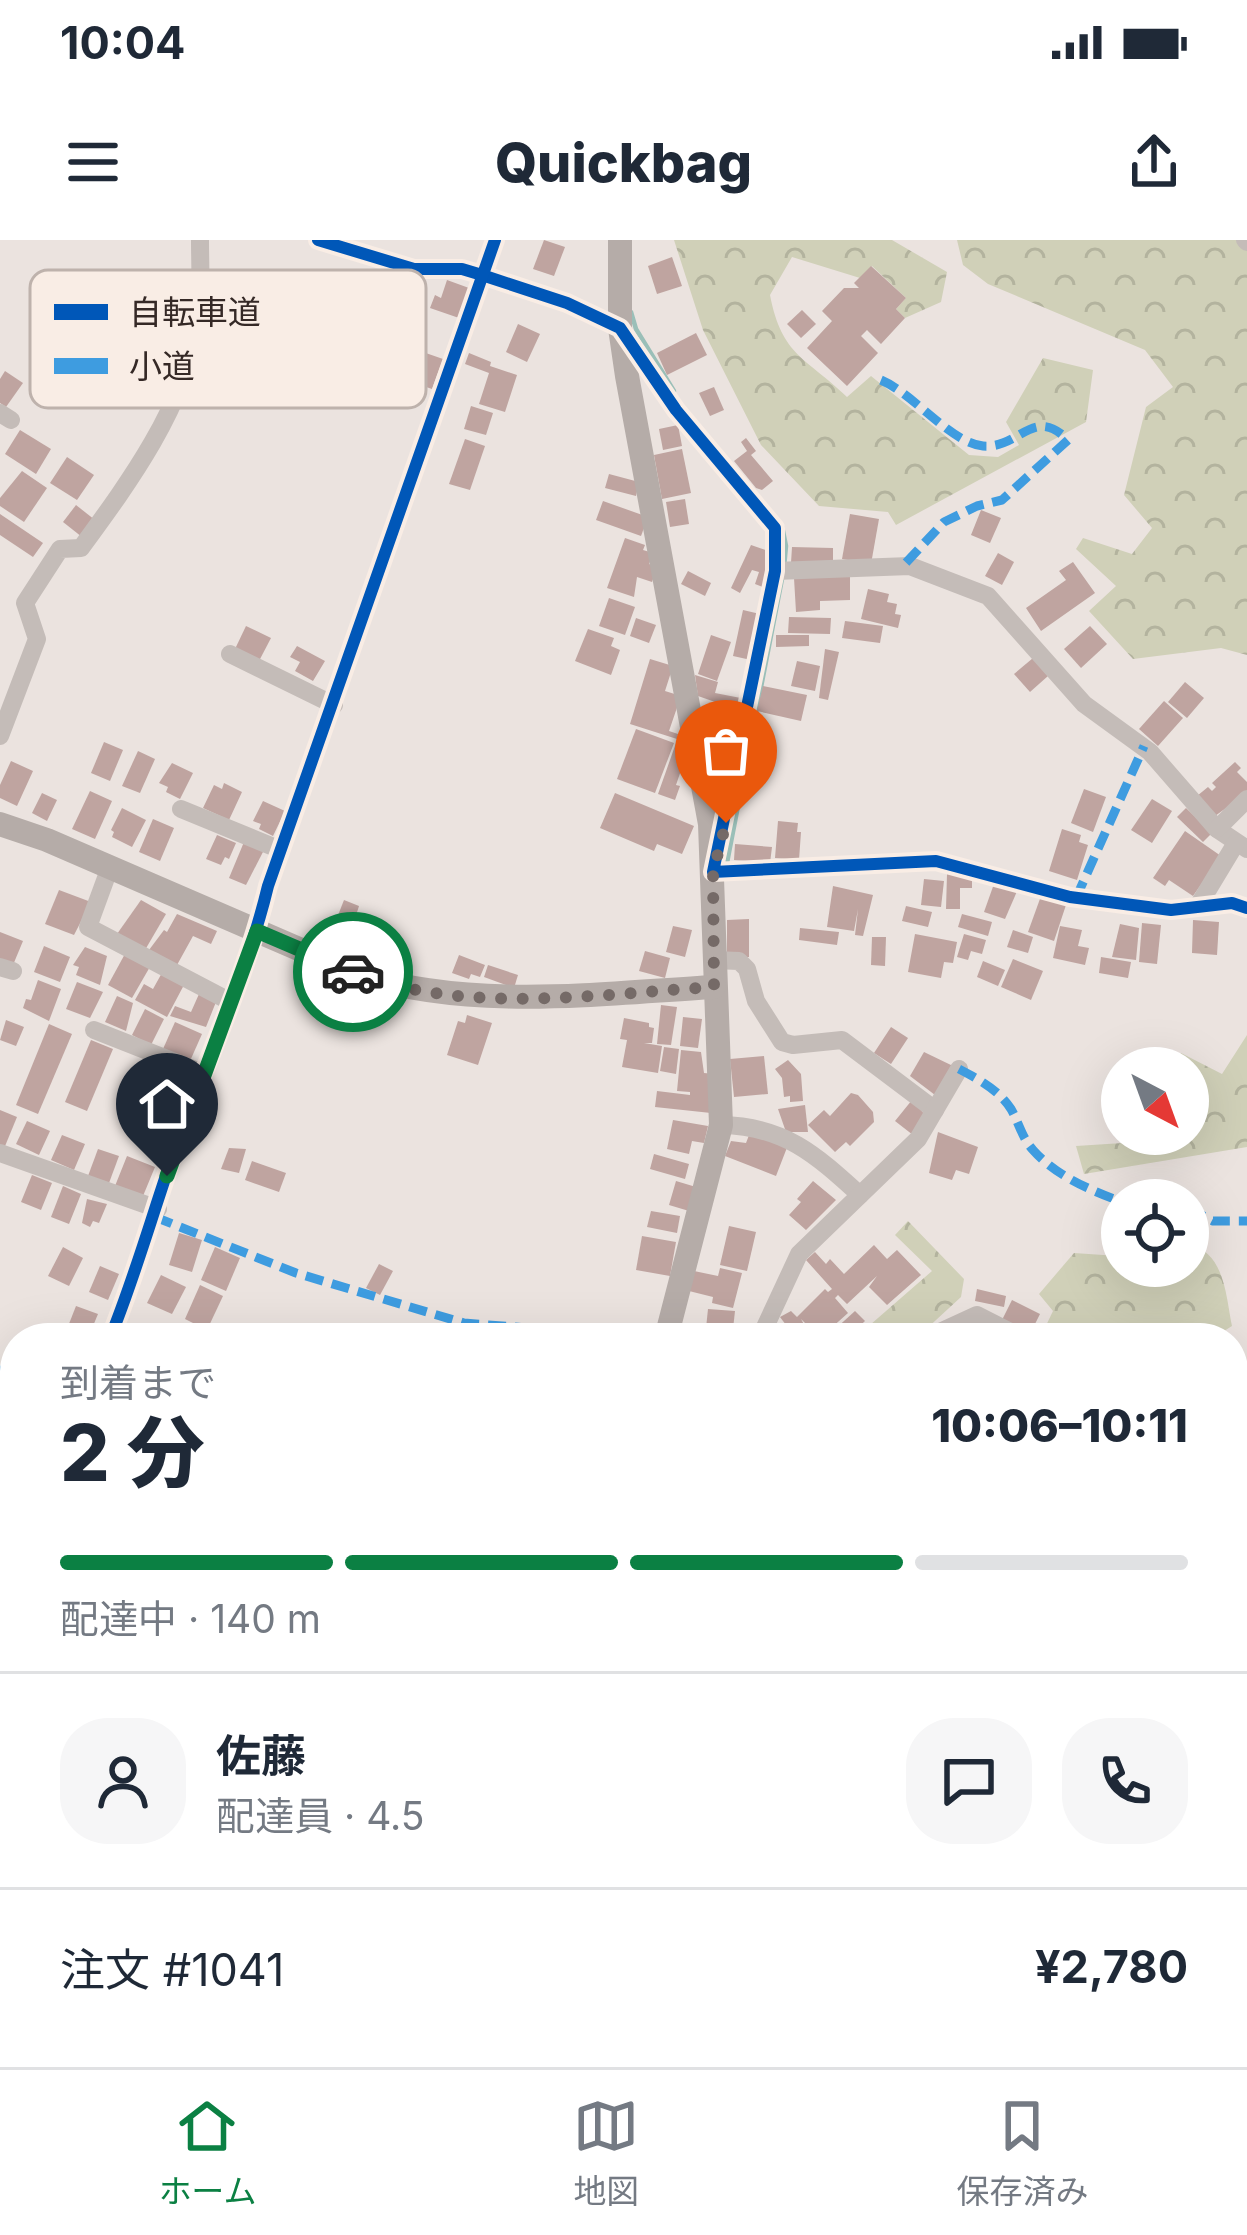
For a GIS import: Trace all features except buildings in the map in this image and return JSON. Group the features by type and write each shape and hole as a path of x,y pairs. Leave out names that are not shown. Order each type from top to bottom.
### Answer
{"main road":[{"path":"620,240 620,328 721,872 714,987 721,1125 670,1323"},
{"path":"0,824 359,975 408,990 514,998 714,987"}],"street":[{"path":"200,240 200,270"},
{"path":"318,240 414,269 482,274 567,303 620,328 676,410 775,528 781,571 721,872 936,861 1070,897 1171,910 1232,903 1247,908"},
{"path":"116,1323 257,931 494,240"},
{"path":"0,736 37,639 25,603 59,549 81,548 138,470 166,408"},
{"path":"781,571 910,566 988,596 1084,704 1150,752 1217,829 1242,846 1198,906"},
{"path":"230,654 334,705"},
{"path":"1217,829 1247,799"},
{"path":"181,809 281,850"},
{"path":"110,867 88,927 231,1002"},
{"path":"719,960 739,962 748,969 756,1000 782,1042 793,1046 842,1040 935,1110"},
{"path":"94,1030 203,1073"},
{"path":"767,1323 799,1254 918,1139 959,1069"},
{"path":"721,1125 777,1132 820,1159 860,1195"},
{"path":"0,1153 158,1209"},
{"path":"961,1323 977,1316 991,1323"}],"green space":[{"path":"674,240 892,240 947,272 941,302 905,318 896,309 906,298 872,266 860,278 792,257 770,295 781,331 798,354 847,397 871,376 969,455 998,457 1019,445 1006,422 1043,358 1093,370 1086,422 896,525 888,512 819,506 761,445 703,330"},
{"path":"957,240 1247,240 1247,655 1221,648 1133,659 1089,611 1116,586 1076,549 1083,538 1132,554 1152,528 1124,495 1146,407 1173,387 1145,350 988,284 963,265"},
{"path":"1247,1035 1247,1147 1209,1153 1209,1067 1222,1074"},
{"path":"1101,1144 1101,1155 1199,1155 1084,1174 1076,1146"},
{"path":"908,1221 964,1279 961,1297 933,1323 872,1323 932,1271 895,1235"},
{"path":"1074,1253 1101,1255 1101,1287 1209,1287 1209,1255 1225,1289 1231,1323 1047,1323 1053,1311 1039,1294"}],"waterway":[{"path":"631,312 636,329 674,391"},
{"path":"782,526 784,568"},
{"path":"726,868 782,579"}],"marked path":[{"path":"881,380 971,443 996,445 1035,427 1056,430 1068,440 1002,500 944,522 902,567"},
{"path":"1076,898 1144,746"},
{"path":"959,1069 1000,1096 1042,1159 1101,1193"},
{"path":"155,1217 296,1273 464,1323"},
{"path":"1209,1219 1247,1221"}],"cycle path":[{"path":"318,240 414,269 462,269 567,303 620,328 676,410 775,528 775,571 713,872 936,861 1070,897 1171,910 1232,903 1247,908"},
{"path":"116,1323 239,982 268,886 495,240"}],"way so far":[{"path":"353,972 408,990 494,998 714,987 713,872 726,823"}],"route":[{"path":"167,1176 257,931 353,972"}]}
